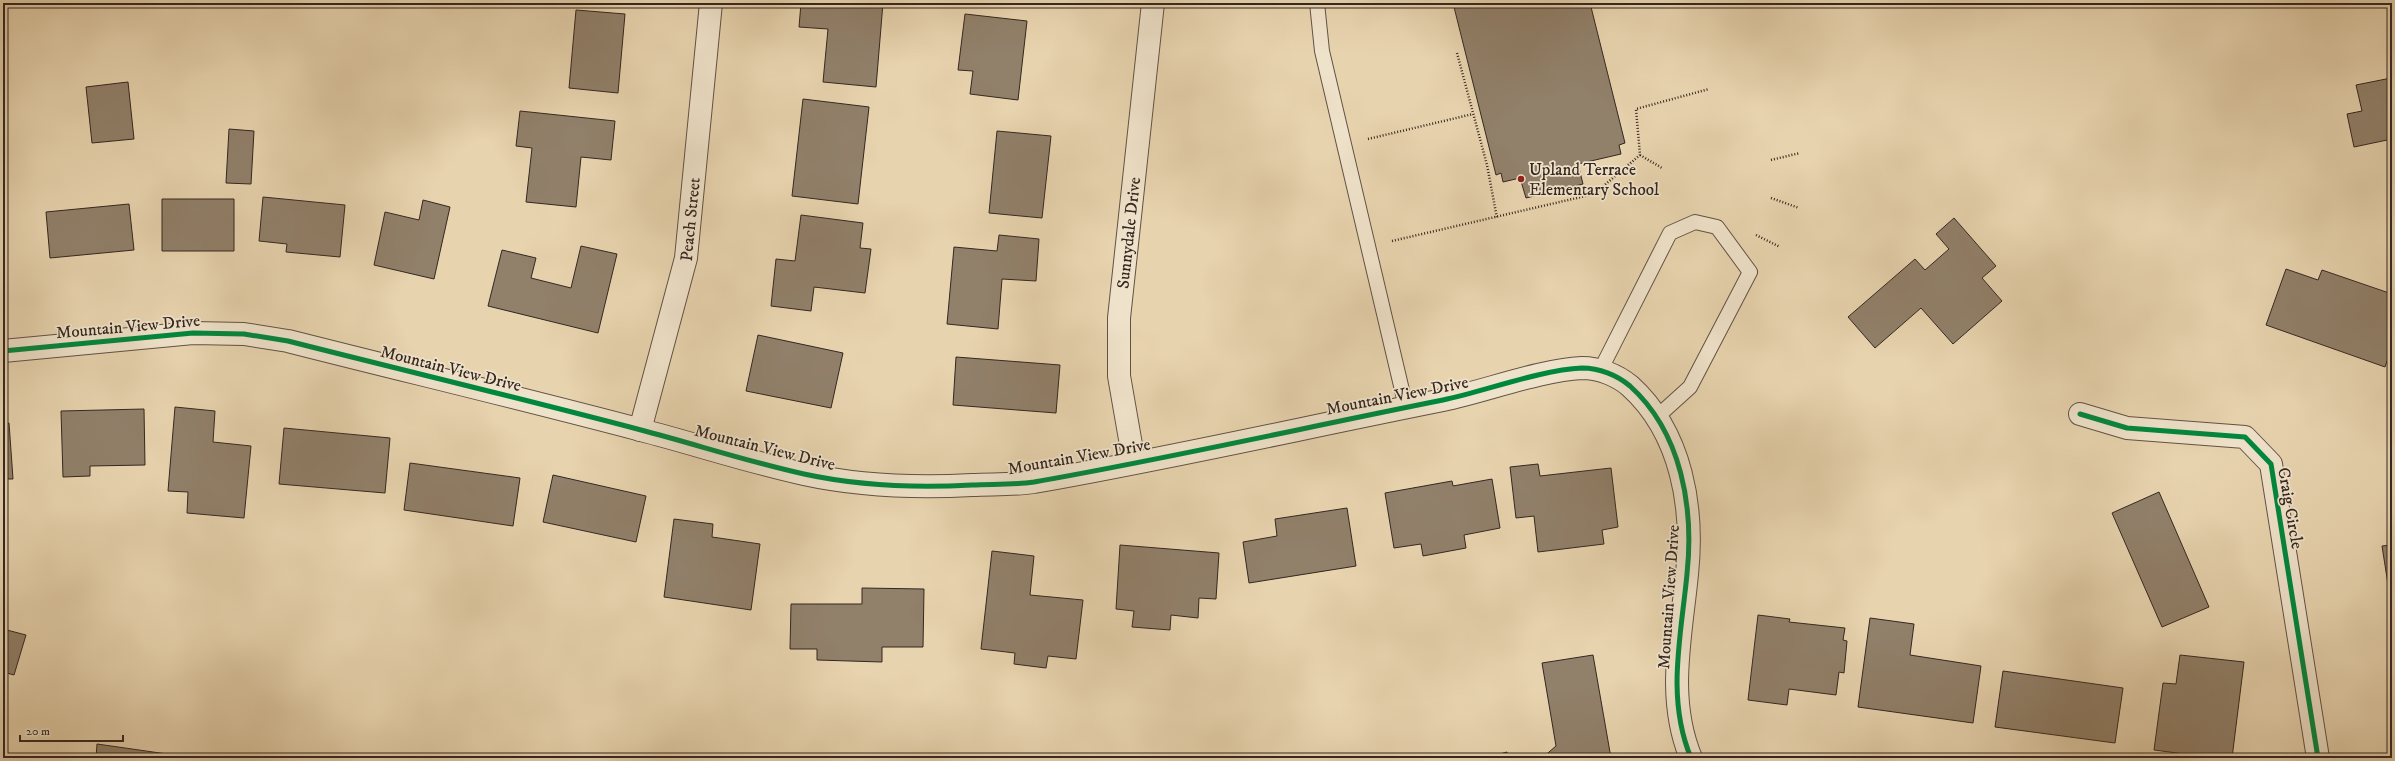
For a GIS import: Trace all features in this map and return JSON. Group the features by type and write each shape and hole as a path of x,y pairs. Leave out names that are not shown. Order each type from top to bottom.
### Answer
{"street":[{"name":"Peach Street","path":"640,430 686,258 711,3"},
{"name":"Sunnydale Drive","path":"1134,462 1119,376 1119,318 1153,3"},
{"name":"Mountain View Drive","path":"3,351 193,333 244,334 288,341 640,430 805,474 854,482 916,488 1028,483 1476,393 1568,370 1585,368 1600,371 1623,380 1658,416 1673,447 1682,480 1690,526 1688,572 1679,639 1676,696 1682,736 1691,758"},
{"name":"Craig Circle","path":"2080,414 2127,428 2245,437 2271,464 2318,758"}],"lane":[{"path":"1317,3 1322,50 1406,407"},
{"path":"1600,371 1670,233 1694,222 1717,227 1750,272 1690,387 1658,416"}],"path":[{"path":"1457,52 1487,165 1497,218"},
{"path":"1640,155 1636,109 1709,89"},
{"path":"1344,144 1473,114"},
{"path":"1771,160 1800,152"},
{"path":"1640,155 1662,168"},
{"path":"1368,246 1497,218 1594,194 1640,155"},
{"path":"1771,198 1799,208"},
{"path":"1753,234 1780,247"}],"building":[{"path":"801,3 883,3 876,87 823,82 828,29 799,27"},
{"name":"Upland Terrace Elementary School","path":"1453,3 1590,3 1625,143 1619,145 1621,154 1578,164 1583,184 1526,198 1520,178 1503,182 1501,173 1496,175"},
{"path":"576,10 625,14 618,93 569,88"},
{"path":"965,14 1027,21 1018,100 970,94 973,71 958,70"},
{"path":"2391,78 2392,139 2354,147 2347,114 2362,111 2356,85"},
{"path":"128,82 134,139 92,143 86,87"},
{"path":"803,99 869,107 858,204 792,196"},
{"path":"520,111 615,121 611,160 581,157 576,207 526,202 532,148 516,146"},
{"path":"229,129 254,131 251,184 226,183"},
{"path":"997,131 1051,136 1042,218 989,213"},
{"path":"263,197 345,205 340,257 286,252 287,244 259,241"},
{"path":"162,199 234,199 234,251 162,251"},
{"path":"423,200 450,207 434,279 374,265 385,212 419,220"},
{"path":"129,204 134,250 50,258 46,212"},
{"path":"801,215 863,223 860,248 871,249 865,293 814,287 811,311 771,306 776,259 795,261"},
{"path":"1954,218 1996,266 1982,278 2002,301 1953,344 1921,308 1875,348 1848,317 1915,259 1925,270 1949,249 1936,234"},
{"path":"999,235 1039,239 1036,281 1002,279 998,329 947,324 954,247 997,251"},
{"path":"581,246 617,254 598,333 488,306 502,250 536,258 531,278 571,288"},
{"path":"2286,269 2318,280 2322,270 2392,294 2392,346 2385,367 2266,325"},
{"path":"758,335 843,353 831,408 746,391"},
{"path":"956,357 1060,365 1056,413 953,405"},
{"path":"175,407 215,411 213,442 251,446 244,518 187,513 188,492 168,491"},
{"path":"144,409 145,465 90,466 90,476 63,477 61,411"},
{"path":"9,423 13,479 3,479 3,424"},
{"path":"284,428 390,438 385,493 279,484"},
{"path":"410,463 520,478 513,526 404,510"},
{"path":"1538,464 1540,476 1611,468 1618,527 1602,530 1604,544 1538,552 1534,516 1516,518 1510,467"},
{"path":"553,475 646,496 636,542 543,522"},
{"path":"1492,479 1500,528 1464,535 1466,548 1423,556 1421,544 1394,548 1385,493 1452,481 1453,486"},
{"path":"2159,492 2209,607 2162,627 2112,513"},
{"path":"1347,508 1356,566 1249,583 1243,542 1277,536 1275,519"},
{"path":"674,519 713,524 712,537 760,544 751,610 664,597"},
{"path":"1120,545 1219,553 1216,599 1199,598 1198,618 1171,615 1170,630 1132,627 1134,611 1116,609"},
{"path":"2392,545 2392,610 2382,546"},
{"path":"992,551 1034,556 1030,595 1083,600 1076,659 1048,656 1046,668 1014,664 1015,653 981,649"},
{"path":"862,588 924,589 923,647 882,647 882,662 817,660 817,649 790,649 791,604 862,604"},
{"path":"1758,615 1790,619 1789,622 1845,628 1843,640 1847,641 1844,673 1839,672 1836,695 1789,689 1787,705 1748,700"},
{"path":"1870,618 1914,624 1910,655 1981,666 1973,723 1858,707"},
{"path":"3,629 26,635 14,675 3,672"},
{"path":"1593,655 1611,758 1542,758 1556,746 1542,663"},
{"path":"2180,655 2244,662 2232,758 2215,758 2154,750 2163,683 2176,684"},
{"path":"2003,671 2123,688 2115,743 1995,727"},
{"path":"97,744 174,755 174,758 96,758"},
{"path":"1507,752 1508,758 1485,758"}],"cycle path":[{"path":"3,351 193,333 244,334 288,341 509,396 804,474 867,484 909,486 951,486 1034,482 1188,453 1443,400 1549,373 1582,368 1601,371 1614,375 1625,382 1648,405 1662,426 1673,449 1681,473 1686,498 1689,549 1677,667 1677,690 1683,735 1691,758"},
{"path":"2080,414 2127,428 2245,437 2271,464 2318,758"}],"place":[{"name":"Upland Terrace Elementary School","path":"1521,179"}]}
